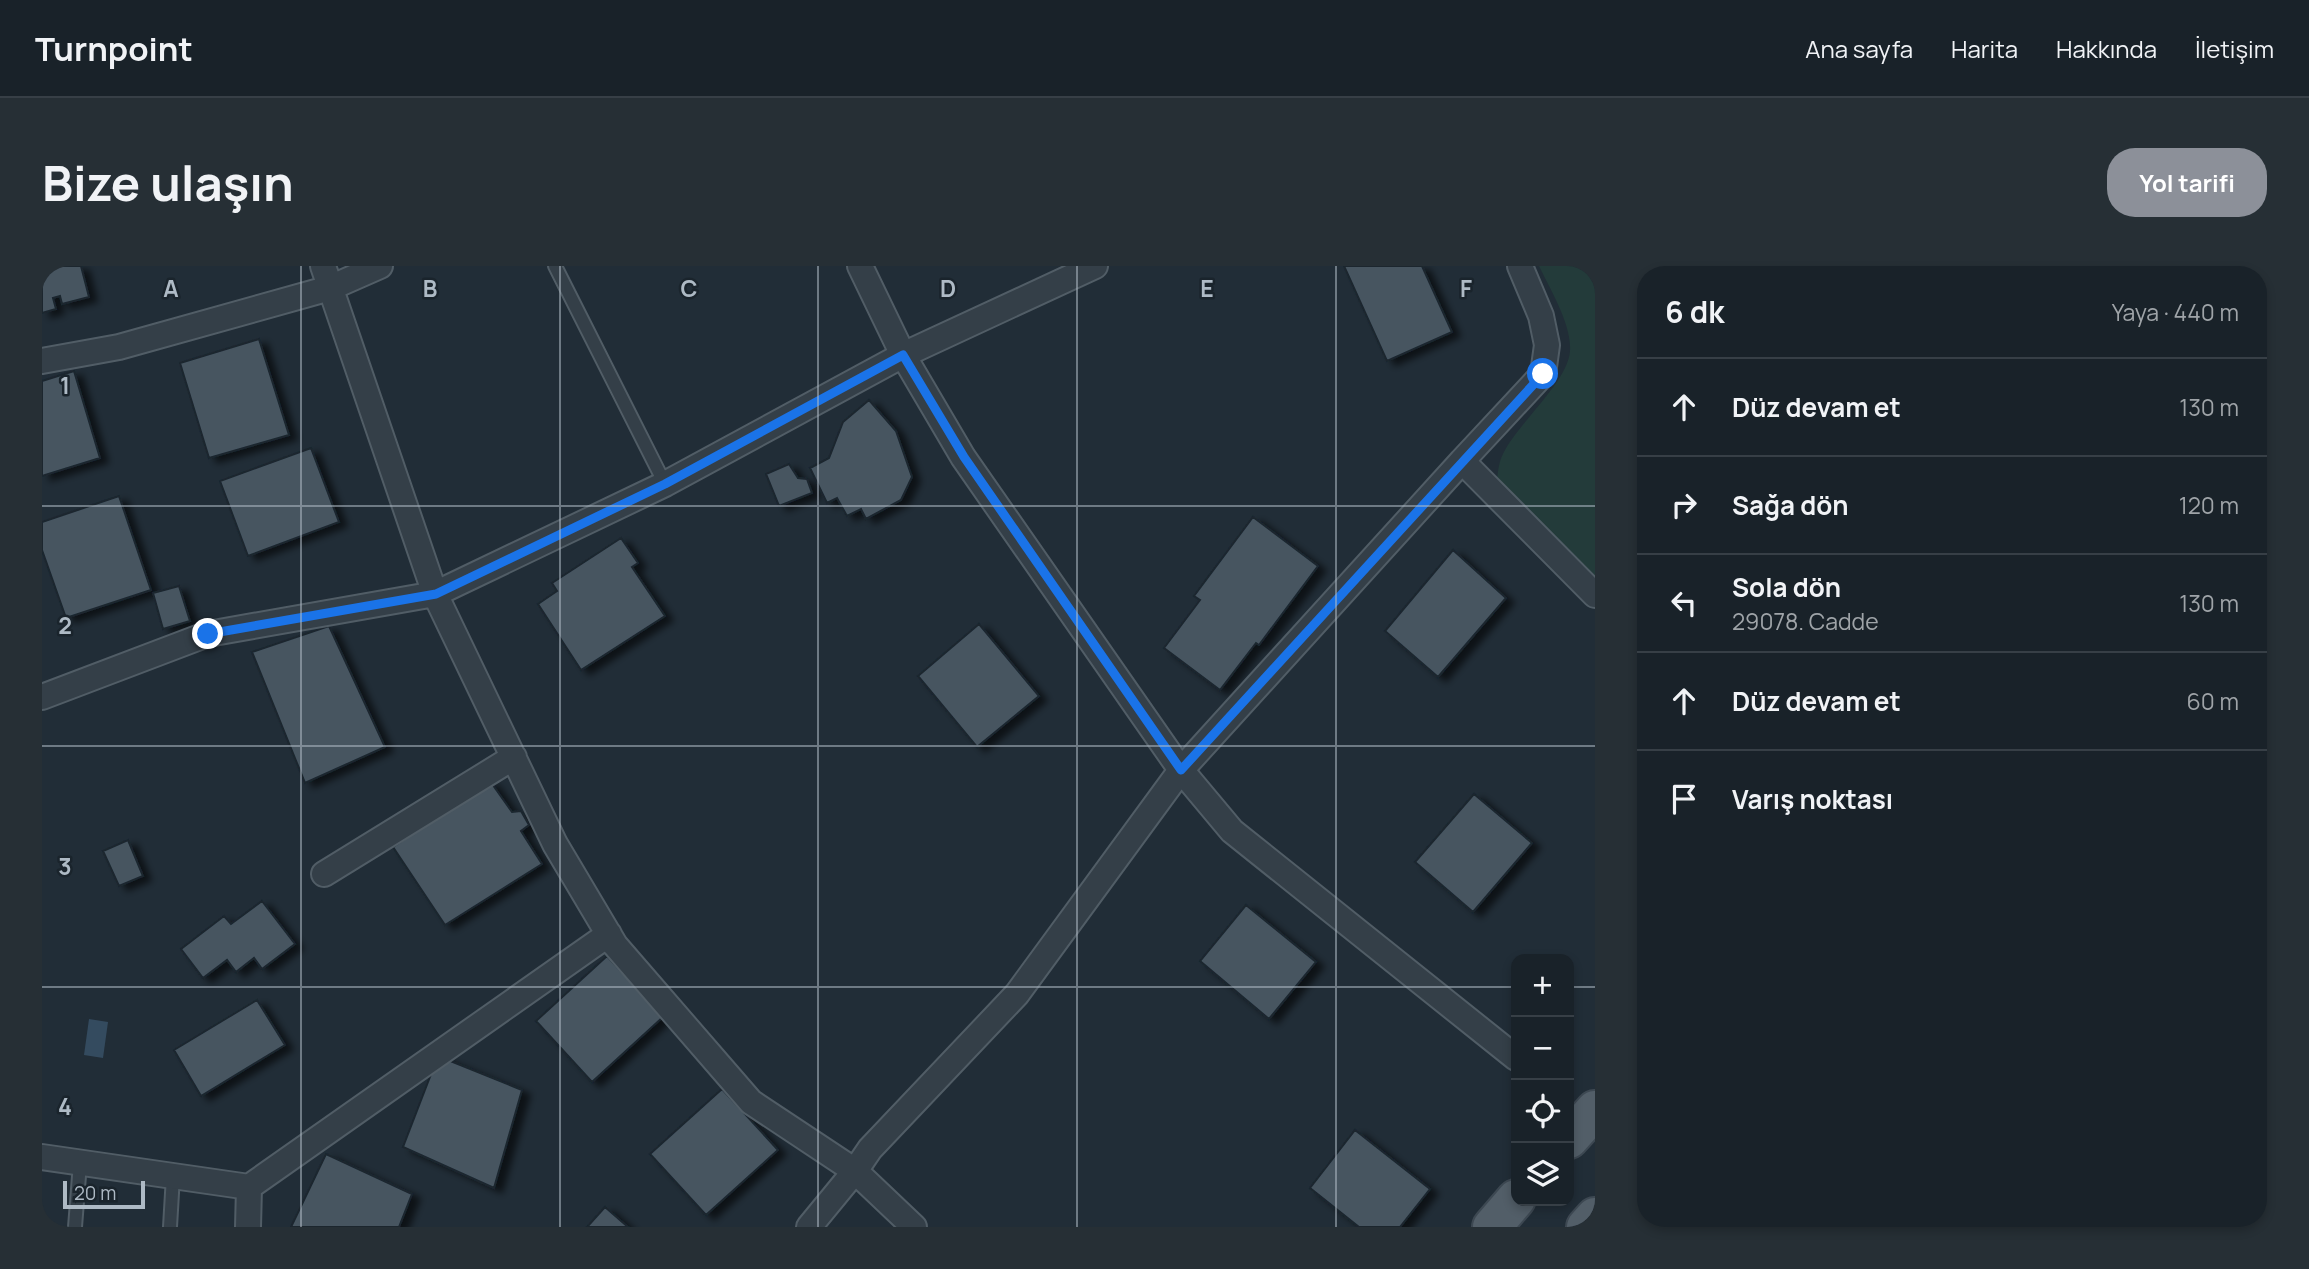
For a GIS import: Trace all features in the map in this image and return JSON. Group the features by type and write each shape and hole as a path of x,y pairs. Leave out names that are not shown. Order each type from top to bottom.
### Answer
{"main road":[{"path":"1492,1227 1511,1205"},
{"path":"1586,1227 1595,1217"}],"street":[{"path":"42,361 120,347 327,277 380,266"},
{"path":"860,266 903,355 964,457 1181,770 1233,831 1511,1054"},
{"path":"42,698 208,634 436,594 665,484 903,355 1095,266"},
{"path":"809,1227 870,1149 1017,995 1181,770 1543,374 1546,345 1541,316 1520,266"},
{"path":"327,277 436,594 555,844 615,944 751,1102 855,1171 914,1227"},
{"path":"1462,461 1595,595"},
{"path":"324,874 513,757"},
{"path":"42,1157 249,1187 609,934"},
{"path":"248,1227 249,1187"}],"lane":[{"path":"555,266 665,484"},
{"path":"75,1227 80,1163"},
{"path":"170,1227 173,1176"}],"green space":[{"path":"1539,266 1595,266 1595,582 1496,485 1503,454 1561,376 1570,351 1564,319"}],"water":[{"path":"89,1019 108,1022 103,1058 84,1055"}],"building":[{"path":"42,266 81,266 89,297 62,304 60,296 53,298 56,309 42,313"},
{"path":"1344,266 1422,266 1452,332 1387,361"},
{"path":"259,339 289,435 209,458 180,363"},
{"path":"74,371 100,458 42,476 42,381"},
{"path":"869,400 896,431 912,477 901,500 866,519 861,509 847,516 837,498 827,503 810,468 829,458 843,422"},
{"path":"311,448 339,522 248,556 220,481"},
{"path":"789,464 798,478 807,479 812,493 779,506 766,474"},
{"path":"119,496 151,590 66,618 42,550 42,522"},
{"path":"1253,517 1318,566 1259,645 1256,643 1220,690 1164,648 1200,600 1194,596"},
{"path":"621,538 638,563 632,567 665,616 581,670 538,604 557,591 552,583"},
{"path":"1453,550 1506,598 1438,677 1385,631"},
{"path":"179,586 190,621 163,629 153,593"},
{"path":"979,624 1039,696 977,747 918,676"},
{"path":"329,626 385,747 305,783 252,652"},
{"path":"490,781 512,812 521,811 529,825 521,831 542,864 445,925 393,847"},
{"path":"1474,794 1532,843 1473,912 1415,862"},
{"path":"128,840 143,876 119,886 103,851"},
{"path":"262,901 295,944 262,969 254,958 236,972 227,960 203,978 181,949 224,916 231,924"},
{"path":"1246,905 1316,962 1269,1019 1200,961"},
{"path":"607,956 663,1017 592,1082 536,1021"},
{"path":"257,1000 285,1045 201,1096 174,1050"},
{"path":"438,1056 522,1090 494,1188 403,1147"},
{"path":"722,1089 778,1150 706,1215 650,1154"},
{"path":"1355,1130 1430,1189 1400,1227 1359,1227 1310,1188"},
{"path":"326,1154 412,1194 399,1227 291,1227"},
{"path":"605,1207 628,1227 587,1227"}],"route":[{"path":"208,634 436,594 665,484 903,355 964,457 1181,770 1543,374"}]}
